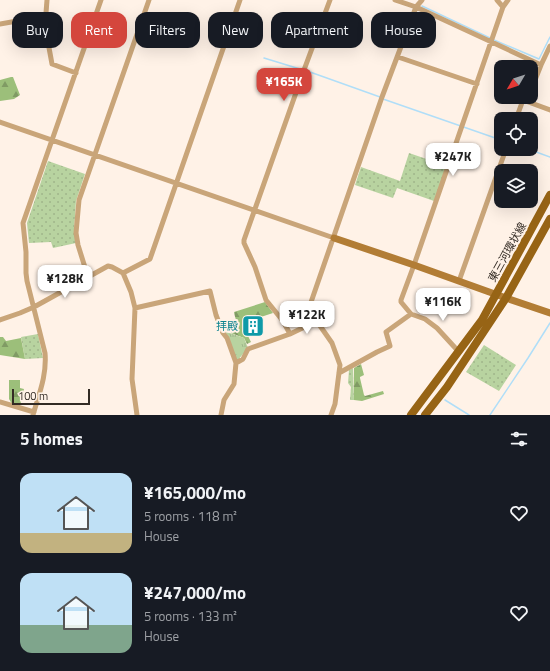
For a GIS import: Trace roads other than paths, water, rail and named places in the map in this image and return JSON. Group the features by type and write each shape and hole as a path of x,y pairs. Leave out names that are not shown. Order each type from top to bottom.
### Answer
{"main road":[{"name":"東三河環状線","path":"411,415 482,320 550,195"},
{"name":"東三河環状線","path":"425,415 447,387 506,298 550,219"},
{"path":"334,238 414,264 496,295 550,313"}],"street":[{"path":"46,12 47,0"},
{"path":"0,402 33,414 44,379 46,359 26,277 26,252 23,223 101,0"},
{"path":"88,277 78,245 76,233 79,200 149,0"},
{"path":"123,273 150,259 240,0"},
{"path":"290,334 283,321 266,300 244,240 330,0"},
{"path":"395,0 416,7 541,65"},
{"path":"331,415 335,404 340,365 332,343 309,308 380,105 416,7 422,0"},
{"path":"497,0 503,7"},
{"path":"459,352 437,328 425,320 411,314 401,300 503,7 508,0"},
{"path":"0,24 12,22"},
{"path":"538,72 550,46"},
{"path":"49,48 52,64 76,73"},
{"path":"398,57 476,84"},
{"path":"535,104 550,110"},
{"path":"0,122 334,238"},
{"path":"459,281 504,156"},
{"path":"0,320 34,307 108,266 123,273 131,292 135,308 132,379 137,415"},
{"path":"135,308 210,291 216,315 223,333 227,338 236,363 234,384 224,400 221,415"},
{"path":"338,373 390,346 386,332 411,314"},
{"path":"236,363 243,359 248,349 290,334 317,321"}],"waterway":[{"path":"422,6 490,38"},
{"path":"494,40 539,59 550,37"},
{"path":"264,58 300,69"},
{"path":"310,72 380,97"},
{"path":"383,99 494,138"},
{"path":"538,153 550,157"},
{"path":"490,415 550,323"},
{"path":"445,400 469,415"}],"place":[{"name":"拝殿","path":"253,326"}]}
